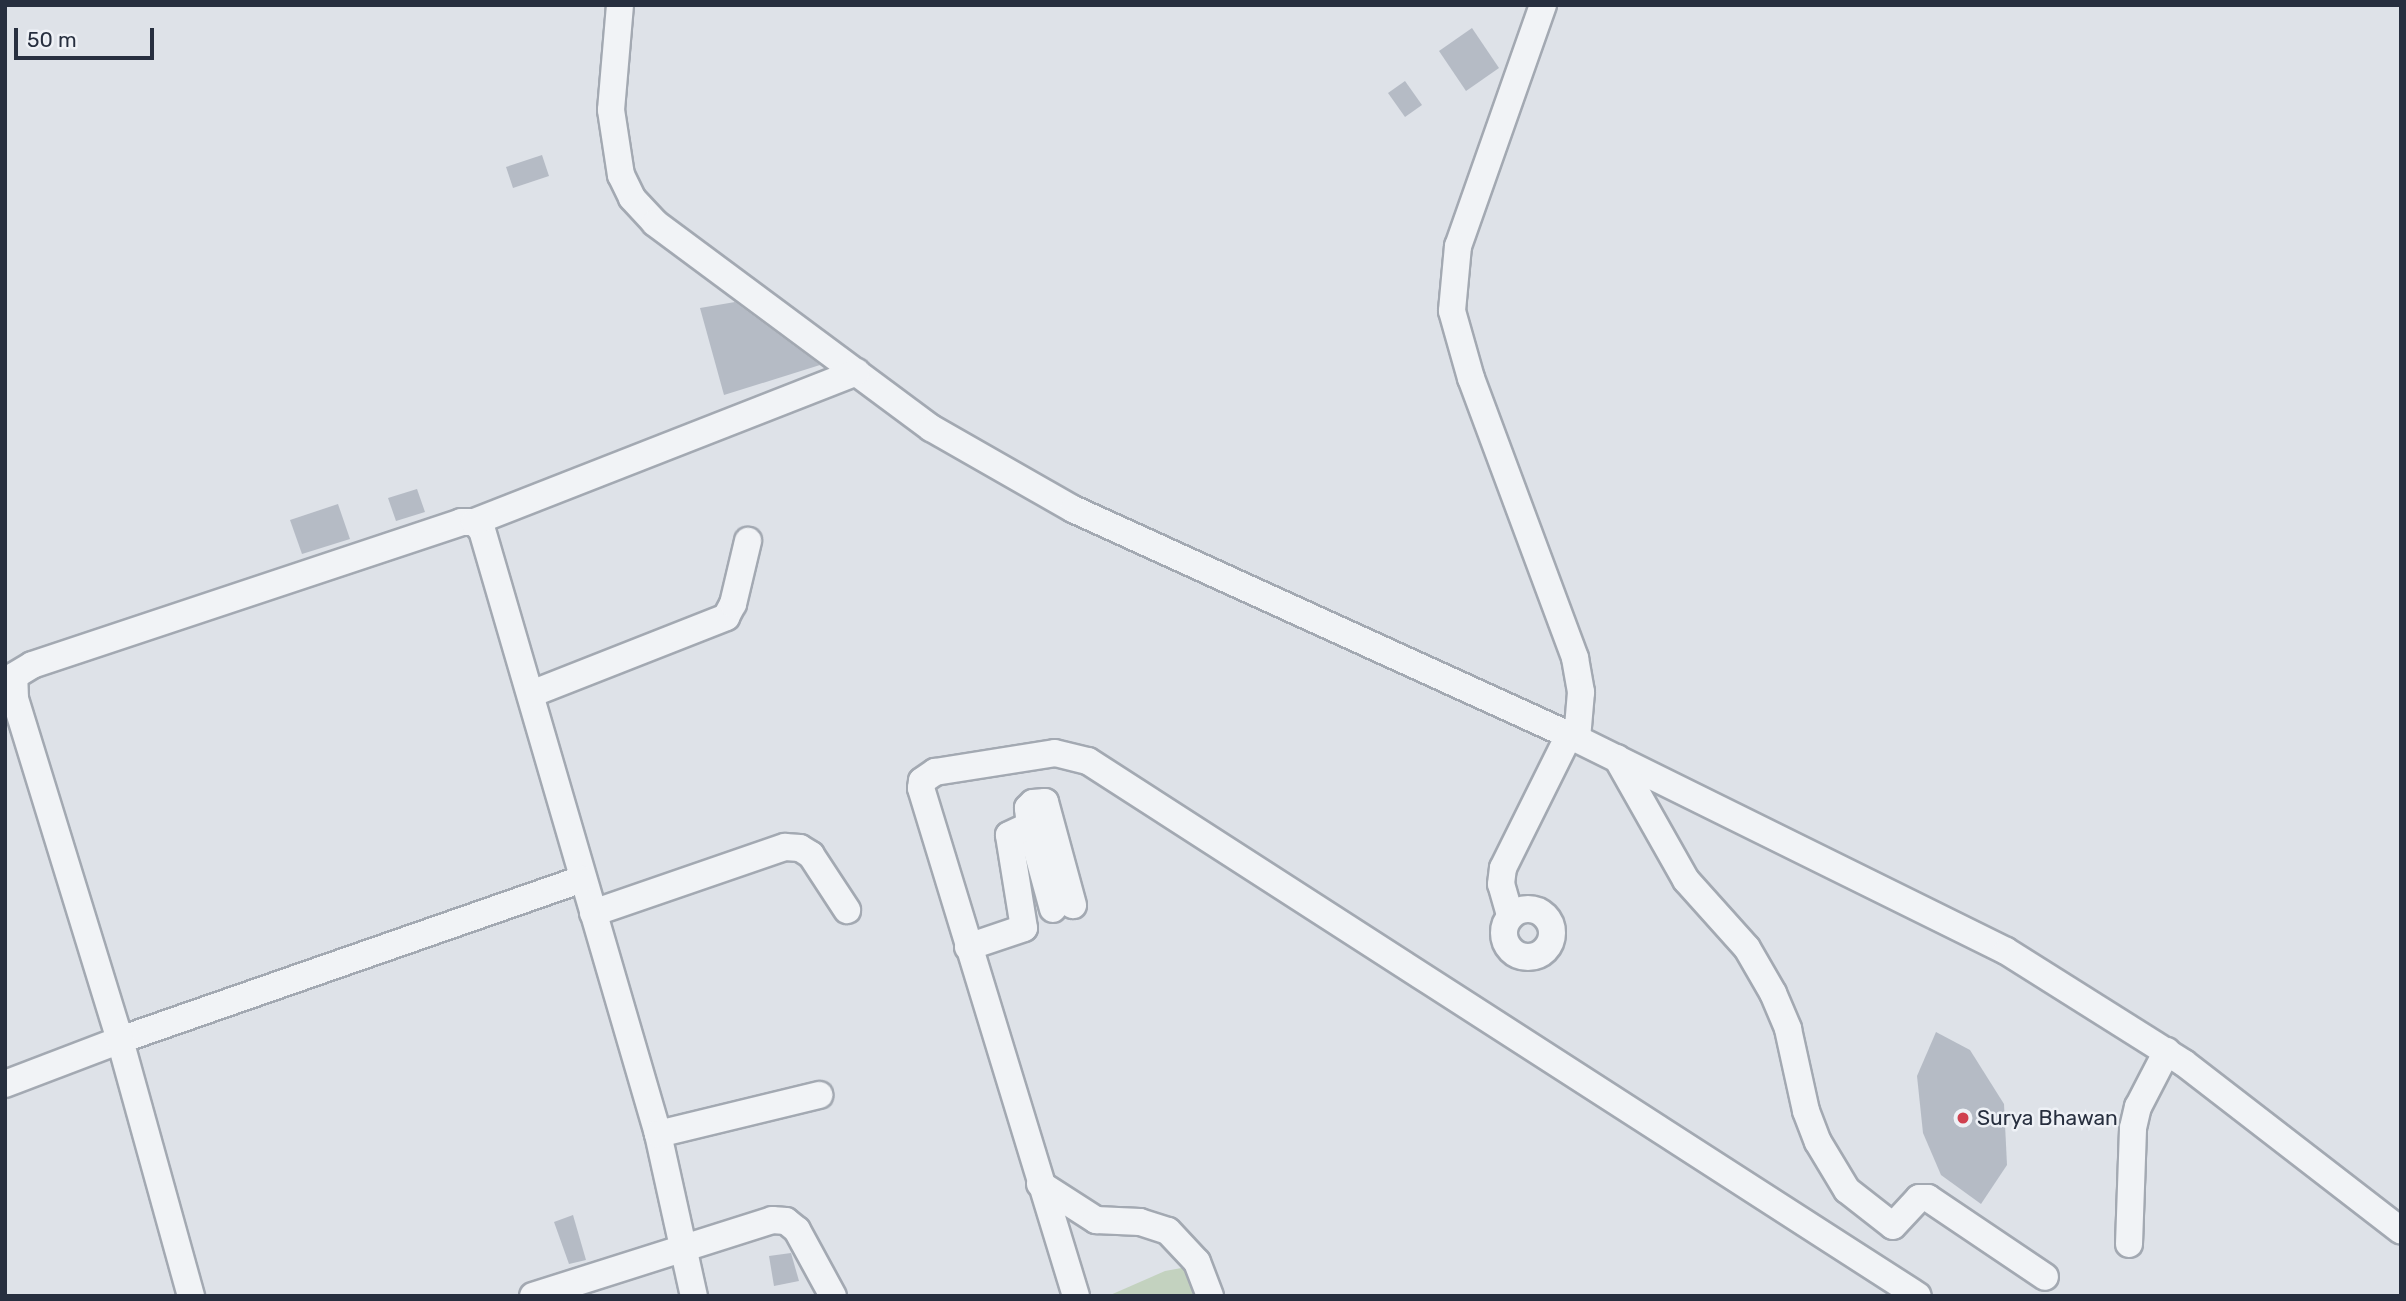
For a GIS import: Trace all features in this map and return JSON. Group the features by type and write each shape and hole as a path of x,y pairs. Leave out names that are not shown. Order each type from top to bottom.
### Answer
{"street":[{"path":"620,5 611,110 621,175 632,198 655,223 931,428 1073,509 1573,737 2006,951 2167,1051 2401,1231"},
{"path":"1510,915 1501,884 1503,868 1573,737 1581,692 1575,658 1467,367 1452,311 1458,246 1543,5"},
{"path":"191,1296 120,1040 15,699 14,676 32,665 461,522 474,522 857,372"},
{"path":"474,522 482,530 658,1134 686,1245 694,1296"},
{"path":"531,694 726,617 733,604 748,541"},
{"path":"1076,1296 922,798 922,781 935,772 1055,753 1088,761 1918,1296"},
{"path":"1617,758 1686,880 1747,948 1768,984 1788,1028 1796,1073 1818,1142 1847,1190 1893,1226 1919,1198 1928,1198 2045,1277"},
{"path":"968,947 1024,928 1009,835 1030,825 1028,805 1044,801 1063,907"},
{"path":"593,913 785,847 800,848 811,855 847,910"},
{"path":"5,1084 120,1040 582,879"},
{"path":"2129,1244 2133,1128 2138,1107 2167,1051"},
{"path":"658,1134 819,1095"},
{"path":"1040,1184 1096,1220 1140,1222 1168,1231 1196,1262 1210,1296"},
{"path":"533,1296 686,1245 772,1220 786,1222 797,1230 833,1296"}],"green space":[{"path":"1187,1267 1199,1296 1108,1296 1165,1271"}],"building":[{"path":"1472,28 1499,68 1466,91 1439,51"},
{"path":"1405,81 1422,105 1405,117 1388,93"},
{"path":"542,155 549,176 513,188 506,167"},
{"path":"735,302 820,365 724,395 700,308"},
{"path":"417,489 425,512 396,521 388,498"},
{"path":"338,504 350,539 302,554 290,520"},
{"name":"Surya Bhawan","path":"1936,1032 1970,1050 2004,1104 2007,1165 1981,1204 1941,1175 1923,1133 1917,1076"},
{"path":"573,1215 586,1260 569,1264 554,1222"},
{"path":"791,1253 799,1281 774,1286 769,1256"}],"place":[{"name":"Surya Bhawan","path":"1963,1118"}]}
